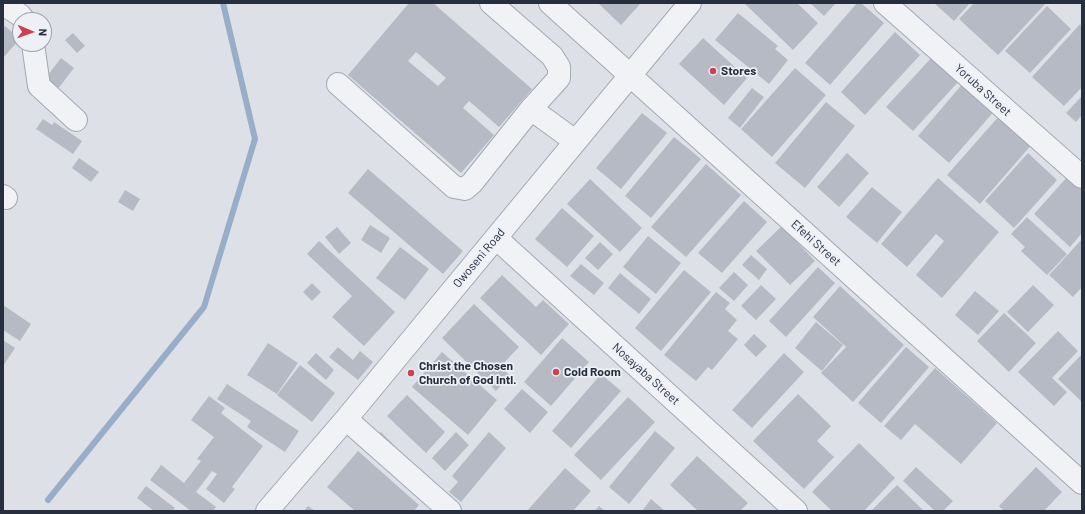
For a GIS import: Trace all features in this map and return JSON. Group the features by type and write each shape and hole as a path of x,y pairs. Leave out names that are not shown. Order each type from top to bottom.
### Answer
{"street":[{"path":"338,84 454,187 464,189 472,183 531,109 559,78 559,67 552,56 491,3"},
{"name":"Efehi Street","path":"550,3 1082,483"},
{"name":"Owoseni Road","path":"267,511 346,419 690,3"},
{"name":"Yoruba Street","path":"885,3 1082,178"},
{"path":"3,4 15,12"},
{"path":"35,52 39,86 76,120"},
{"path":"531,109 575,141"},
{"name":"Nosayaba Street","path":"496,238 796,511"},
{"path":"346,419 450,511"}],"building":[{"path":"409,3 433,3 532,89 499,127 469,101 463,108 494,135 461,173 348,75","holes":["416,52 446,78 438,86 408,61"]},
{"path":"598,3 641,3 621,25"},
{"path":"744,3 797,3 818,23 793,50"},
{"path":"810,3 836,3 824,16"},
{"path":"857,3 861,3 884,23 830,85 805,63"},
{"path":"934,3 970,3 954,21"},
{"path":"974,3 1046,3 998,55 959,19"},
{"path":"1047,6 1071,29 1030,73 1005,51"},
{"path":"738,13 778,46 775,49 788,60 769,84 715,40"},
{"path":"1080,24 1082,26 1082,87 1064,106 1032,77"},
{"path":"5,26 12,32 12,48 3,58 3,28"},
{"path":"895,32 920,55 865,115 841,92"},
{"path":"73,33 85,46 77,53 65,40"},
{"name":"Stores","path":"703,38 747,78 724,105 679,64"},
{"path":"933,56 959,81 913,131 886,107"},
{"path":"61,58 74,68 57,90 44,80"},
{"path":"795,68 826,95 772,157 741,129"},
{"path":"965,81 997,108 949,163 918,136"},
{"path":"752,88 764,97 740,128 728,118"},
{"path":"1082,96 1082,115 1076,122 1066,113"},
{"path":"826,102 855,126 805,188 775,163"},
{"path":"642,113 667,133 621,189 596,168"},
{"path":"1000,115 1033,143 980,204 947,175"},
{"path":"43,119 52,125 54,122 82,141 73,154 36,129"},
{"path":"674,137 701,159 651,218 625,196"},
{"path":"847,153 869,173 839,207 817,187"},
{"path":"1028,153 1057,180 1014,228 985,201"},
{"path":"79,158 99,172 91,182 72,168"},
{"path":"706,164 741,195 686,257 651,227"},
{"path":"368,169 463,251 443,274 348,193"},
{"path":"1069,175 1082,188 1082,233 1070,247 1034,214"},
{"path":"938,178 999,232 942,298 916,275 944,241 936,234 907,267 881,244"},
{"path":"590,179 642,228 620,252 567,204"},
{"path":"872,187 902,212 877,243 846,217"},
{"path":"125,190 140,199 133,211 118,202"},
{"path":"744,201 767,222 722,273 698,253"},
{"path":"562,208 594,236 567,267 535,239"},
{"path":"1027,217 1067,254 1047,275 1021,251 1025,247 1011,234"},
{"path":"370,225 390,238 381,253 361,240"},
{"path":"782,226 815,261 790,285 756,251"},
{"path":"337,227 351,243 339,254 325,237"},
{"path":"648,236 681,263 656,294 623,267"},
{"path":"1082,239 1082,287 1073,297 1049,275"},
{"path":"319,241 395,312 364,346 332,317 352,296 307,254"},
{"path":"600,242 613,254 598,270 585,258"},
{"path":"400,247 429,269 405,300 376,278"},
{"path":"751,255 767,269 759,280 742,265"},
{"path":"581,264 604,283 594,295 570,276"},
{"path":"818,267 835,283 786,337 769,321"},
{"path":"684,270 711,292 661,351 635,328"},
{"path":"734,272 748,285 734,301 719,288"},
{"path":"620,273 651,299 639,314 608,288"},
{"path":"502,275 536,307 543,300 569,324 541,355 480,298"},
{"path":"312,283 321,292 312,301 303,292"},
{"path":"761,285 776,299 756,320 741,306"},
{"path":"1033,285 1054,305 1028,332 1007,312"},
{"path":"840,286 904,345 853,402 821,373 846,347 813,317"},
{"path":"975,291 999,311 978,335 955,315"},
{"path":"716,292 730,303 725,309 737,320 728,331 738,339 712,370 708,367 696,381 664,355"},
{"path":"474,304 519,347 501,366 510,376 496,391 442,338"},
{"path":"3,305 31,324 20,341 3,330"},
{"path":"1004,313 1036,343 1009,372 977,341"},
{"path":"816,322 843,345 822,371 795,348"},
{"path":"1058,331 1078,351 1052,378 1067,392 1054,406 1018,372"},
{"path":"754,334 767,346 756,357 744,345"},
{"name":"Cold Room","path":"562,338 589,362 551,406 524,382"},
{"path":"3,340 15,348 3,366"},
{"path":"268,343 298,363 277,394 247,375"},
{"path":"338,347 353,360 360,351 373,362 358,380 329,357"},
{"path":"906,347 929,367 881,423 858,403"},
{"path":"442,352 497,400 468,435 412,387"},
{"path":"316,353 334,370 326,380 307,363"},
{"path":"784,353 804,372 752,428 732,410"},
{"path":"1082,354 1082,402 1058,379"},
{"path":"300,365 335,393 312,422 277,395"},
{"path":"935,368 997,423 961,464 915,424 901,440 884,426"},
{"path":"601,374 621,391 571,448 552,431"},
{"path":"227,384 299,431 285,452 247,427 251,421 217,399"},
{"path":"522,389 548,412 530,433 504,409"},
{"path":"798,394 831,426 817,441 834,457 804,489 753,441"},
{"path":"407,395 445,432 426,453 387,416"},
{"path":"209,396 225,408 221,413 263,446 232,487 235,489 224,503 206,489 217,474 212,471 196,492 216,507 213,511 191,511 150,480 161,465 184,483 201,461 197,459 214,437 191,420"},
{"path":"628,397 655,422 601,480 574,455"},
{"path":"655,431 675,448 629,504 609,487"},
{"path":"381,432 396,447 391,452 377,437"},
{"path":"456,432 469,445 445,471 432,458"},
{"path":"489,432 506,448 461,502 449,492 458,482 452,476"},
{"path":"859,443 895,478 864,511 832,511 812,492"},
{"path":"358,451 419,505 414,511 355,511 327,487"},
{"path":"697,456 748,503 740,511 698,511 670,485"},
{"path":"916,467 953,501 943,511 935,511 903,481"},
{"path":"1036,467 1062,492 1044,511 1004,511 999,506"},
{"path":"565,468 591,491 573,511 527,511"},
{"path":"897,485 924,511 871,511"},
{"path":"146,486 175,508 172,511 154,511 137,498"},
{"path":"651,499 665,511 642,511"},
{"path":"308,506 315,511 304,511"},
{"path":"599,506 605,511 595,511"}],"waterway":[{"path":"48,500 204,307 255,139 223,3"}],"place":[{"name":"Stores","path":"713,71"},
{"name":"Cold Room","path":"556,372"},
{"name":"Christ the Chosen Church of God Intl.","path":"411,373"}]}
